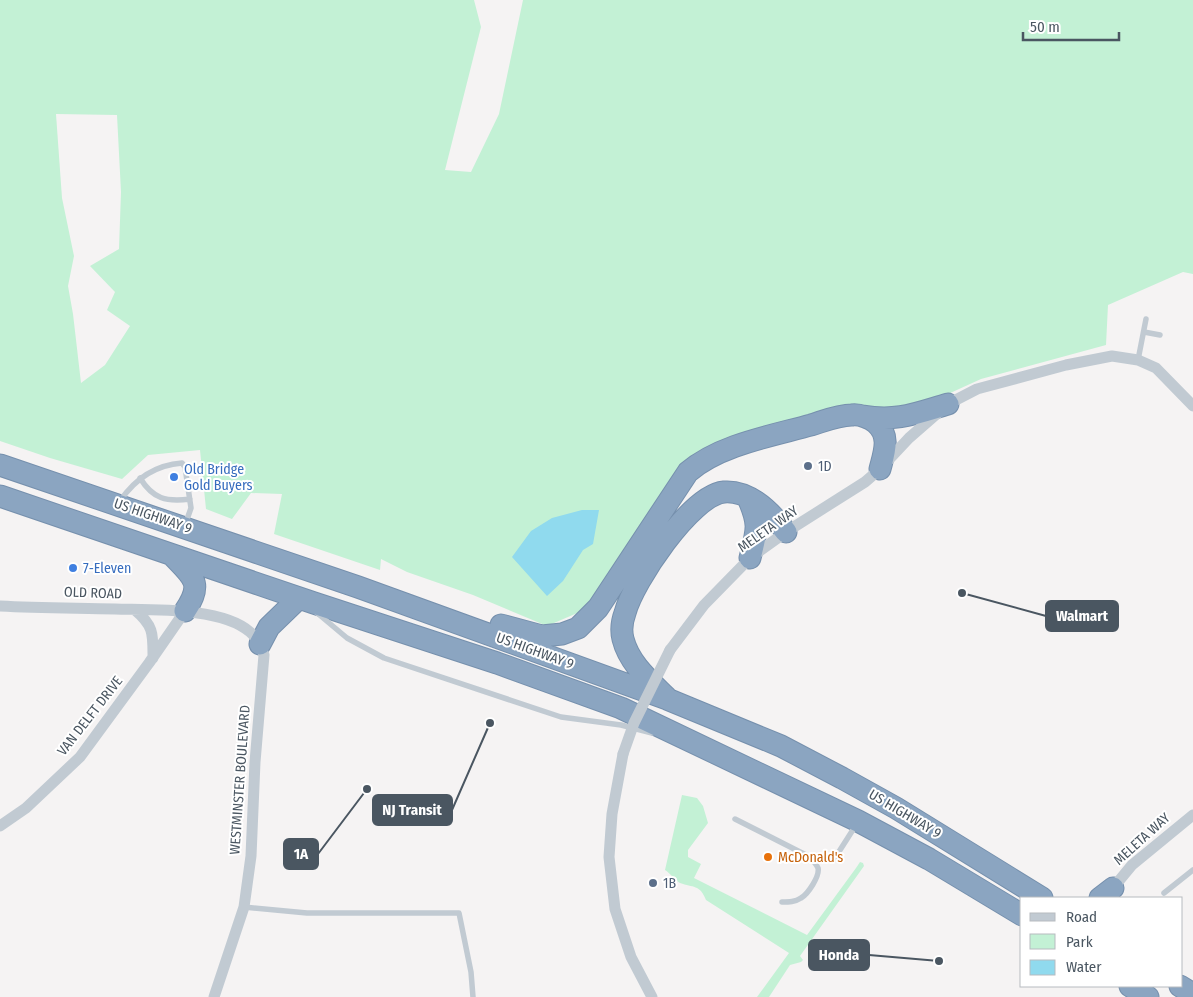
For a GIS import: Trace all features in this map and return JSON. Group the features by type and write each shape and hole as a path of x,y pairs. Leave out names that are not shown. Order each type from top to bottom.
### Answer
{"highway":[{"path":"358,587 542,636 562,634 578,628 598,608 688,472 701,461 725,450 852,415 878,419 904,417 948,404"},
{"path":"863,416 876,423 885,435 880,469"},
{"name":"US HIGHWAY 9","path":"0,465 358,587 668,699 781,746 816,764 896,808 1040,897"},
{"path":"668,699 631,658 623,638 622,627 628,603 646,570 661,548 681,523 700,504 716,494 724,492 734,492 768,510 786,532"},
{"name":"US HIGHWAY 9","path":"0,496 559,684 620,708 700,744 858,821 929,859 1020,914"},
{"path":"748,498 757,525 750,558"},
{"path":"169,552 193,576 195,586 191,603 185,611"},
{"path":"260,644 269,627 299,598"},
{"path":"1000,872 1046,897"},
{"path":"1132,987 1148,997"},
{"path":"1182,987 1193,994"}],"street":[{"name":"MELETA WAY","path":"652,997 631,957 615,909 610,848 612,814 623,754 634,723 670,650 704,605 750,558 786,532 865,482 909,438 948,404 977,389 1066,365 1112,356 1138,360 1156,368 1193,406"},
{"name":"OLD ROAD","path":"0,606 185,611"},
{"path":"135,610 147,620 151,630 153,658"},
{"path":"185,611 220,618 240,626 250,632 260,644"},
{"name":"VAN DELFT DRIVE","path":"0,826 26,808 80,757 185,611"},
{"name":"WESTMINSTER BOULEVARD","path":"214,997 244,907 251,856 264,655 260,644"},
{"name":"MELETA WAY","path":"1109,895 1132,865 1193,815"}],"lane":[{"path":"1138,360 1146,319"},
{"path":"1144,332 1160,335"},
{"path":"118,504 127,491 140,478 163,465 182,463 185,467 190,499 190,508 184,527"},
{"path":"140,478 147,489 157,496 172,501 190,499"},
{"path":"299,598 347,638 384,658 561,716 621,725 700,744"},
{"path":"735,819 808,856 818,869 817,877 802,898 792,902 782,902"},
{"path":"833,861 858,821"},
{"path":"1164,893 1193,870"},
{"path":"244,907 307,913 459,913 474,997"}],"green space":[{"path":"0,0 474,0 481,27 445,170 471,172 499,114 523,0 1193,0 1193,274 1183,272 1108,305 1106,345 981,379 902,415 825,410 700,450 589,608 547,626 473,595 407,572 381,559 380,570 274,534 282,494 251,493 232,519 206,509 200,450 148,455 122,479 0,441","holes":["56,114 117,115 121,192 119,249 90,266 115,292 107,310 130,326 105,365 81,383 68,286 74,256 62,198"]},
{"path":"682,795 697,798 703,806 708,823 688,850 688,857 701,864 694,878 807,935 860,862 863,863 864,866 800,956 803,960 790,965 769,997 757,997 789,953 706,900 699,889 680,883 665,870"}],"water":[{"path":"582,510 599,510 593,544 583,550 563,581 547,596 512,557 531,531 552,518"}],"place":[{"name":"1D","path":"808,466"},
{"name":"Old Bridge Gold Buyers","path":"174,477"},
{"name":"7-Eleven","path":"73,568"},
{"name":"Walmart","path":"962,593"},
{"name":"NJ Transit","path":"490,723"},
{"name":"1A","path":"367,789"},
{"name":"McDonald's","path":"768,857"},
{"name":"1B","path":"653,883"},
{"name":"Honda","path":"939,961"}]}
